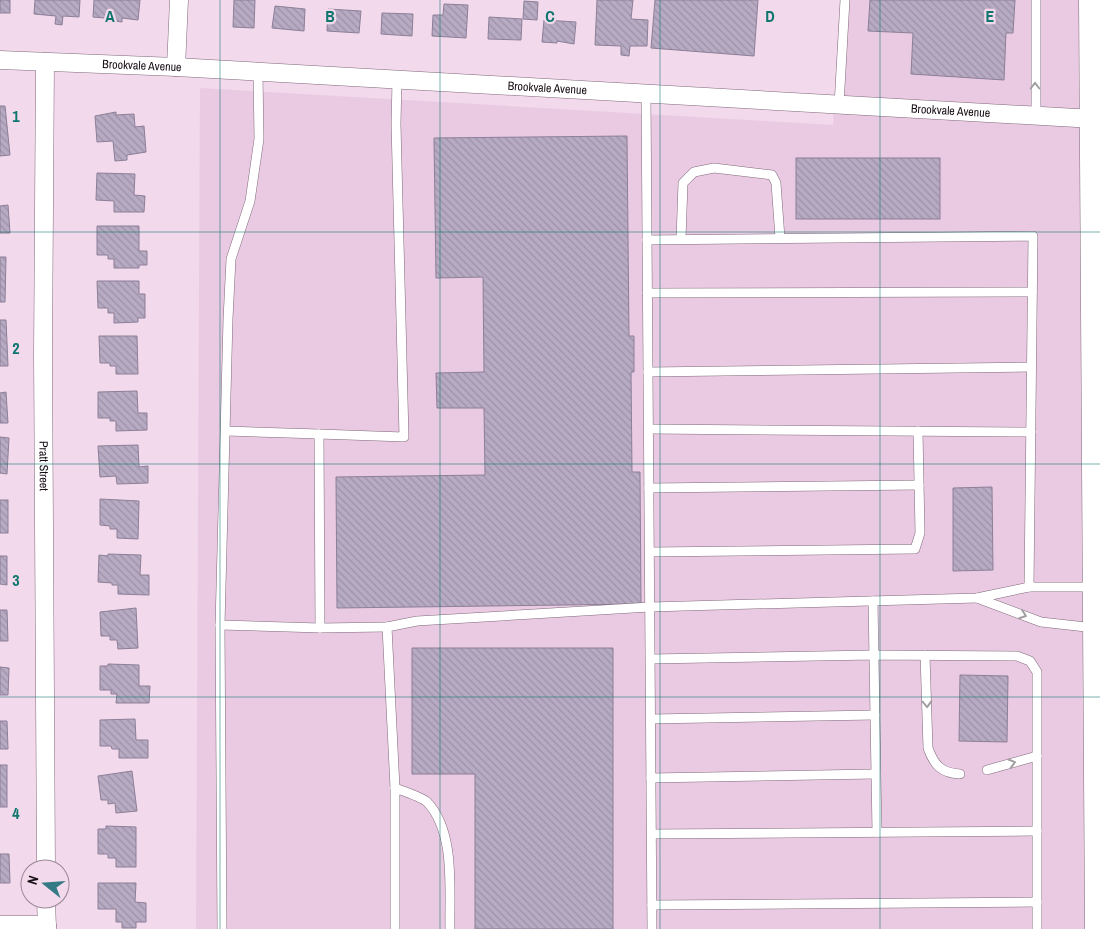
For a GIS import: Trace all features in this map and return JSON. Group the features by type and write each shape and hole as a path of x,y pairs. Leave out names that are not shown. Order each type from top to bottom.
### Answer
{"main road":[{"path":"1093,0 1096,33 1097,92 1094,119 1098,238 1098,541 1096,587 1098,628 1099,929"}],"street":[{"path":"176,67 179,0"},
{"name":"Brookvale Avenue","path":"0,60 176,67 1094,119"},
{"name":"Pratt Street","path":"44,62 43,354 46,859"},
{"path":"0,925 47,927 46,909"}],"lane":[{"path":"839,105 845,0"},
{"path":"1036,0 1036,116"},
{"path":"222,929 220,625 231,259 250,201 258,139 258,73"},
{"path":"226,431 404,437 396,124 397,80"},
{"path":"646,94 652,929"},
{"path":"681,239 683,183 694,172 714,168 772,175 776,183 780,238"},
{"path":"647,240 1033,236 1029,587"},
{"path":"648,294 1032,292"},
{"path":"648,372 1031,366"},
{"path":"649,429 1030,432"},
{"path":"650,552 915,549 920,533 918,431"},
{"path":"319,434 320,628"},
{"path":"649,488 919,485"},
{"path":"220,625 320,628 387,627 418,620 650,607 977,598 1029,587 1096,587"},
{"path":"977,598 1041,622 1098,628"},
{"path":"873,601 876,832"},
{"path":"387,627 395,788 395,929"},
{"path":"651,659 926,655 1018,656 1030,661 1037,672 1037,929"},
{"path":"926,655 928,748 932,759 939,767 948,773 960,774"},
{"path":"651,719 874,715"},
{"path":"987,770 1037,756"},
{"path":"652,778 875,774"},
{"path":"395,788 426,801 441,823 448,851 450,929"},
{"path":"652,834 1037,831"},
{"path":"652,904 1037,902"}],"shaded area":[{"path":"840,0 1100,0 1100,929 196,929 200,88 833,125"}],"building":[{"path":"0,0 10,0 10,13 0,13"},
{"path":"35,0 80,0 79,17 63,16 62,25 55,24 56,16 34,14"},
{"path":"94,0 140,0 138,20 122,18 122,22 115,21 115,19 93,17"},
{"path":"234,0 255,0 254,28 233,27"},
{"path":"597,0 633,0 631,19 648,20 647,46 630,46 629,56 621,55 621,46 595,45"},
{"path":"655,0 758,0 754,56 651,48"},
{"path":"870,0 1015,0 1013,33 1006,33 1004,80 911,74 913,33 868,31"},
{"path":"524,1 538,2 537,20 523,19"},
{"path":"444,4 468,5 466,38 432,36 433,15 443,15"},
{"path":"275,6 305,9 304,31 272,28"},
{"path":"328,9 361,11 359,33 327,31"},
{"path":"382,13 413,14 412,36 381,34"},
{"path":"489,17 522,19 521,40 488,39"},
{"path":"544,20 576,22 574,44 557,41 557,43 542,42"},
{"path":"0,106 5,106 10,155 0,156"},
{"path":"116,112 116,115 134,114 135,127 144,126 146,152 127,155 127,160 115,161 113,141 97,142 95,116"},
{"path":"627,136 629,336 634,336 634,372 631,372 632,472 640,472 641,604 337,608 336,477 485,475 484,408 437,408 436,373 484,372 483,277 436,278 434,138"},
{"path":"796,158 940,158 940,219 796,219"},
{"path":"97,173 135,174 134,195 145,196 144,212 114,212 114,201 96,200"},
{"path":"8,205 10,233 0,233 0,206"},
{"path":"97,226 139,226 139,251 147,251 147,265 139,265 139,268 114,268 114,259 108,259 108,255 97,255"},
{"path":"0,257 6,257 5,302 0,302"},
{"path":"97,281 139,281 139,294 145,294 145,318 138,318 138,322 114,323 114,313 108,313 108,308 98,308"},
{"path":"0,320 6,320 8,366 0,366"},
{"path":"99,336 137,336 138,374 116,374 116,366 110,366 110,363 100,363"},
{"path":"137,391 138,413 147,413 147,430 116,431 116,421 110,421 110,418 98,418 98,392"},
{"path":"6,392 8,423 0,423 0,393"},
{"path":"0,437 9,438 7,474 0,473"},
{"path":"138,445 139,467 148,466 148,483 117,484 116,476 100,477 98,446"},
{"path":"992,487 993,570 953,571 953,488"},
{"path":"100,499 139,501 138,539 117,538 117,529 110,529 110,526 100,525"},
{"path":"0,500 8,500 8,533 0,533"},
{"path":"108,554 141,555 140,575 149,575 149,595 118,594 118,585 98,582 99,555 108,556"},
{"path":"0,556 7,556 7,585 0,584"},
{"path":"136,608 138,648 118,649 117,640 110,640 110,636 101,636 100,612"},
{"path":"0,610 7,610 8,641 0,641"},
{"path":"412,648 613,648 613,929 475,929 475,774 412,774"},
{"path":"108,664 139,665 139,686 150,686 149,703 116,703 117,694 111,694 111,690 100,690 100,666 108,666"},
{"path":"0,667 9,668 8,695 0,695"},
{"path":"960,675 1008,676 1007,742 959,741"},
{"path":"135,719 136,740 148,740 148,758 119,758 119,749 112,749 111,746 100,746 100,720"},
{"path":"0,721 7,721 8,749 0,749"},
{"path":"0,765 7,765 7,807 0,807"},
{"path":"132,771 137,811 116,813 115,803 108,804 108,800 101,800 98,776"},
{"path":"106,826 136,827 136,867 116,867 116,858 108,858 108,854 98,854 98,829 106,829"},
{"path":"0,854 9,854 10,883 0,883"},
{"path":"98,883 136,883 135,902 146,903 146,922 136,922 136,928 122,928 122,922 116,922 116,909 98,909"}]}
